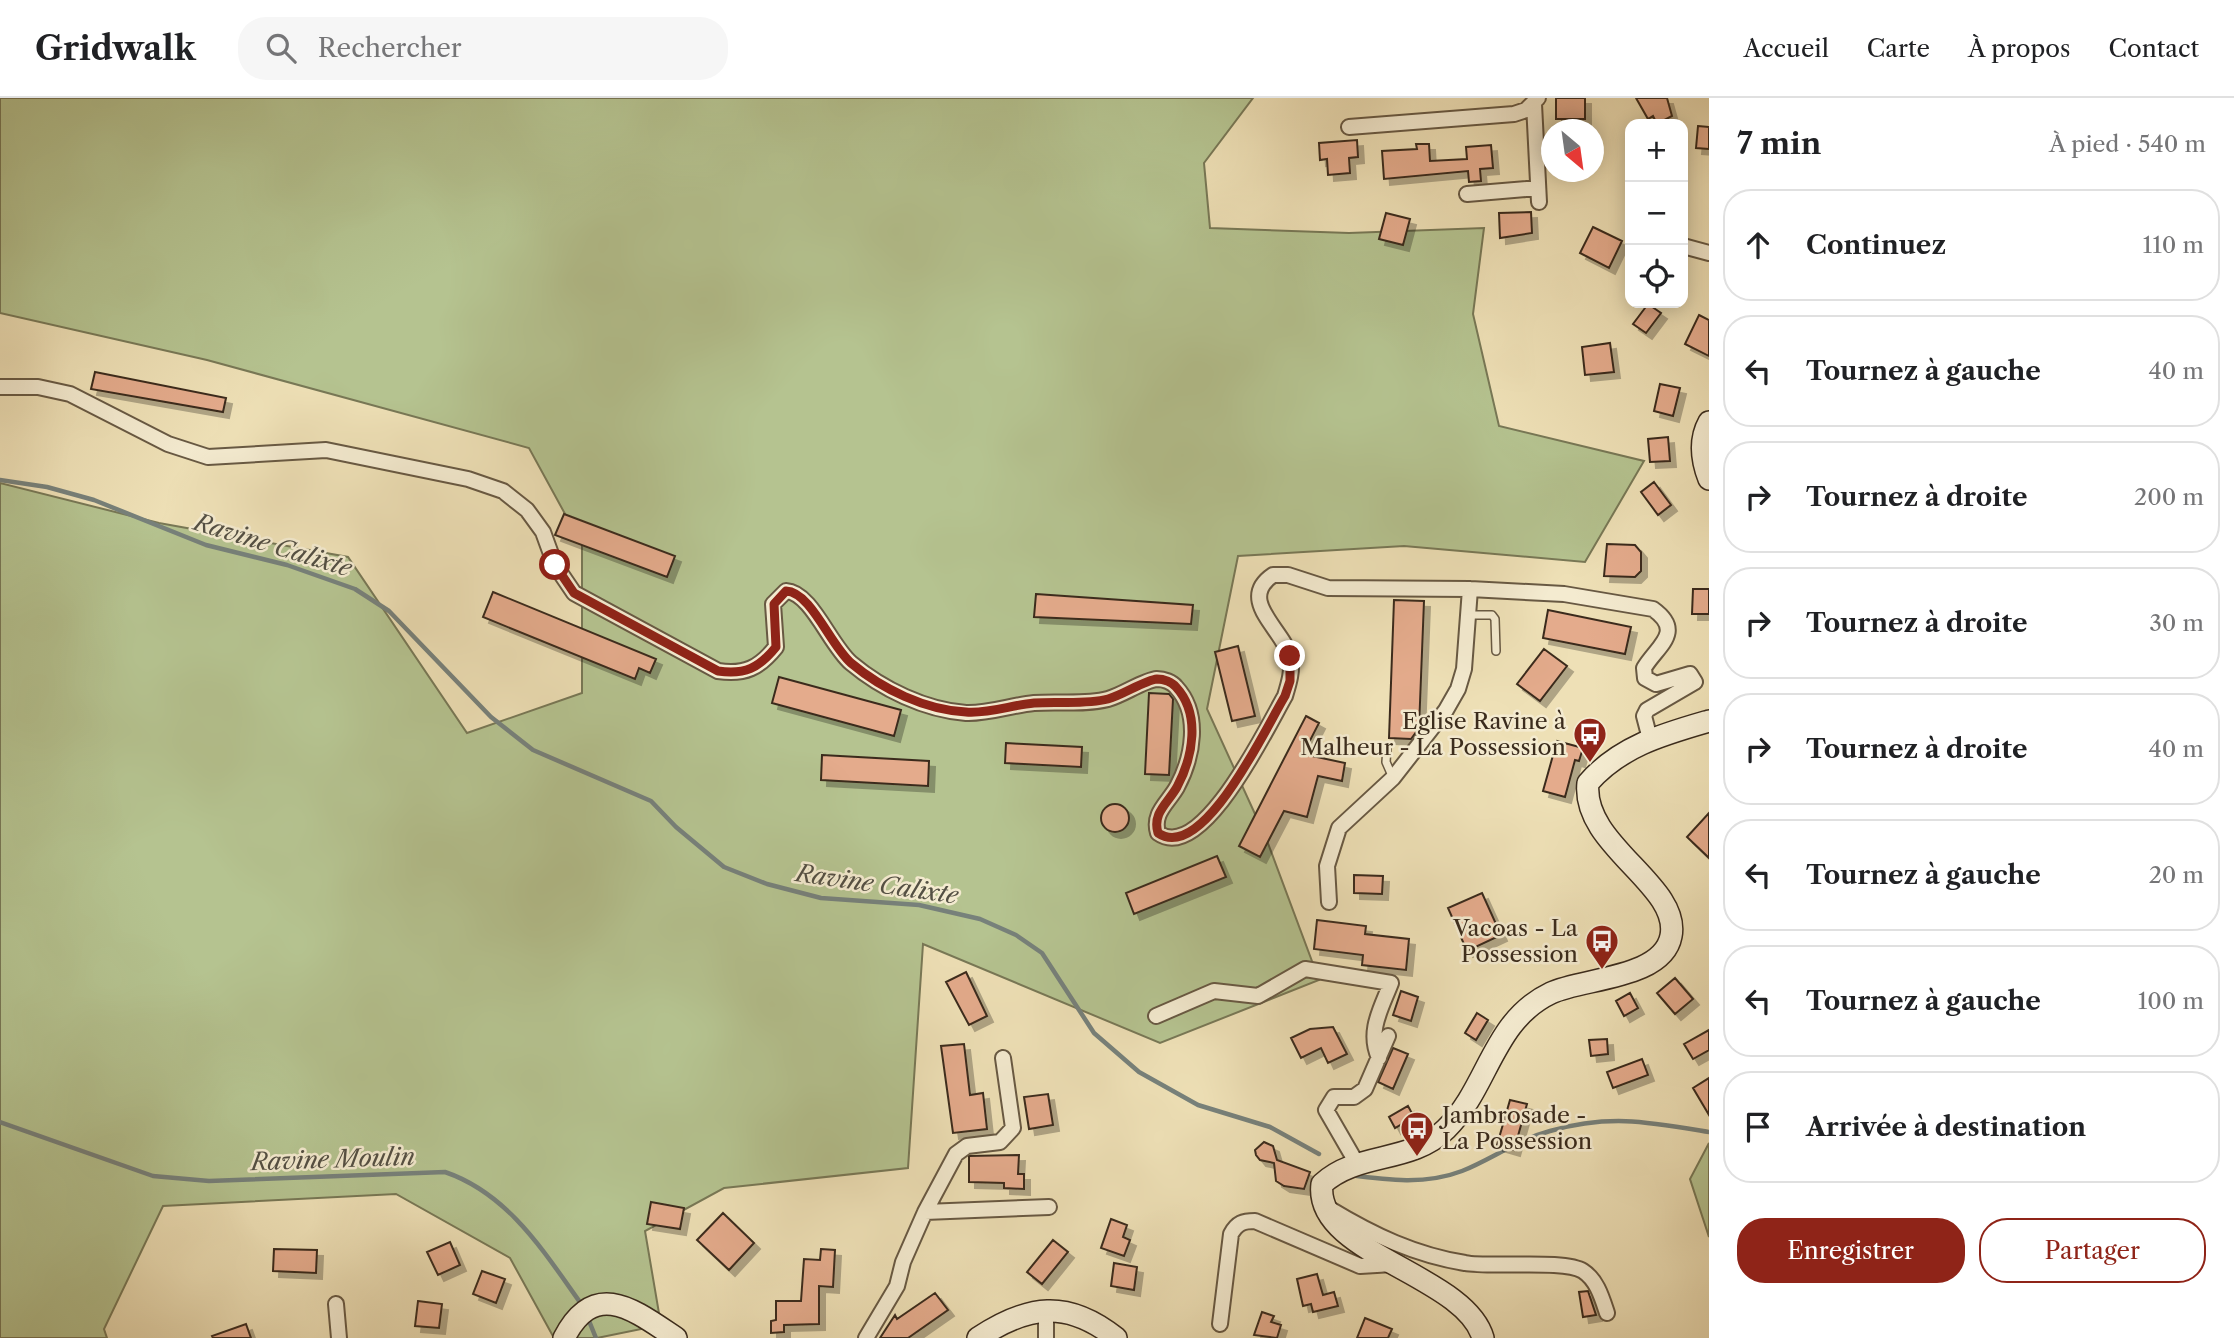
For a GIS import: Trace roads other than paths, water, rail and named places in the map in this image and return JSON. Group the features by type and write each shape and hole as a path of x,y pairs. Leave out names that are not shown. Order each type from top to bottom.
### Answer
{"main road":[{"path":"1709,422 1703,432 1703,450 1709,480"},
{"path":"1487,1337 1455,1300 1356,1243 1326,1206 1321,1192 1322,1184 1333,1174 1356,1162 1403,1154 1427,1144 1446,1129 1461,1111 1499,1040 1530,1004 1554,992 1636,971 1665,949 1671,935 1668,913 1657,895 1600,828 1587,794 1588,783 1601,768 1650,739 1709,721"},
{"path":"570,1329 588,1307 610,1304 637,1313 676,1338"},
{"path":"978,1338 1007,1319 1046,1311 1087,1320 1116,1338"}],"street":[{"path":"1349,127 1514,114 1536,101 1538,195 1467,194"},
{"path":"1688,247 1709,253"},
{"path":"0,387 38,387 70,394 168,444 208,457 326,450 468,479 503,491 527,510 543,531 555,565 574,593 718,671 738,674 764,662 776,647 774,604 786,591 795,591 806,600 835,648 851,663 880,683 925,705 968,713 1032,703 1105,700 1158,679 1167,681 1175,685 1184,698 1194,731 1178,786 1156,817 1158,833 1175,839 1186,836 1204,824 1219,805 1285,696 1290,681 1290,656 1262,612 1259,601 1265,580 1273,575 1288,575 1328,588 1470,589 1564,594 1653,609 1661,614 1668,630 1666,641 1644,668 1644,678 1656,684 1690,674 1695,682 1693,687 1649,707 1644,716 1650,739"},
{"path":"1329,902 1327,866 1333,838 1345,820 1374,798 1393,778 1446,710 1458,689 1464,669 1470,589"},
{"path":"1156,1016 1214,991 1258,996 1305,969 1391,983 1373,1031 1373,1045 1379,1058"},
{"path":"1356,1162 1326,1110 1334,1097 1360,1094 1388,1036"},
{"path":"866,1338 897,1286 903,1262 925,1212 961,1149 1000,1142 1013,1128 1003,1058"},
{"path":"1326,1206 1397,1246 1431,1257 1468,1264 1575,1267 1592,1280 1607,1313"},
{"path":"925,1212 1049,1207"},
{"path":"1220,1324 1231,1234 1237,1224 1245,1221 1255,1222 1360,1266 1393,1264"},
{"path":"336,1304 340,1338"},
{"path":"1046,1311 1046,1338"}],"lane":[{"path":"1468,615 1492,615 1495,619 1496,651"},
{"path":"1387,747 1386,762 1393,778"}],"waterway":[{"name":"Ravine Calixte","path":"0,480 47,487 94,500 206,545 287,565 355,589 389,611 491,717 533,750 651,801 676,827 724,867 767,884 821,898 919,905 980,919 1016,935 1042,953 1094,1033 1139,1072 1198,1105 1270,1127 1319,1154"},
{"name":"Ravine Calixte","path":"1350,1175 1406,1180 1435,1178 1462,1171 1538,1135 1592,1123 1630,1121 1709,1132"},
{"name":"Ravine Moulin","path":"0,1122 153,1176 209,1181 445,1172 468,1182 506,1210 539,1245 582,1305"},
{"name":"Ravine Moulin","path":"587,1316 596,1338"}],"place":[{"name":"Eglise Ravine à Malheur - La Possession","path":"1590,764"},
{"name":"Vacoas - La Possession","path":"1602,971"},
{"name":"Jambrosade - La Possession","path":"1417,1158"}]}
